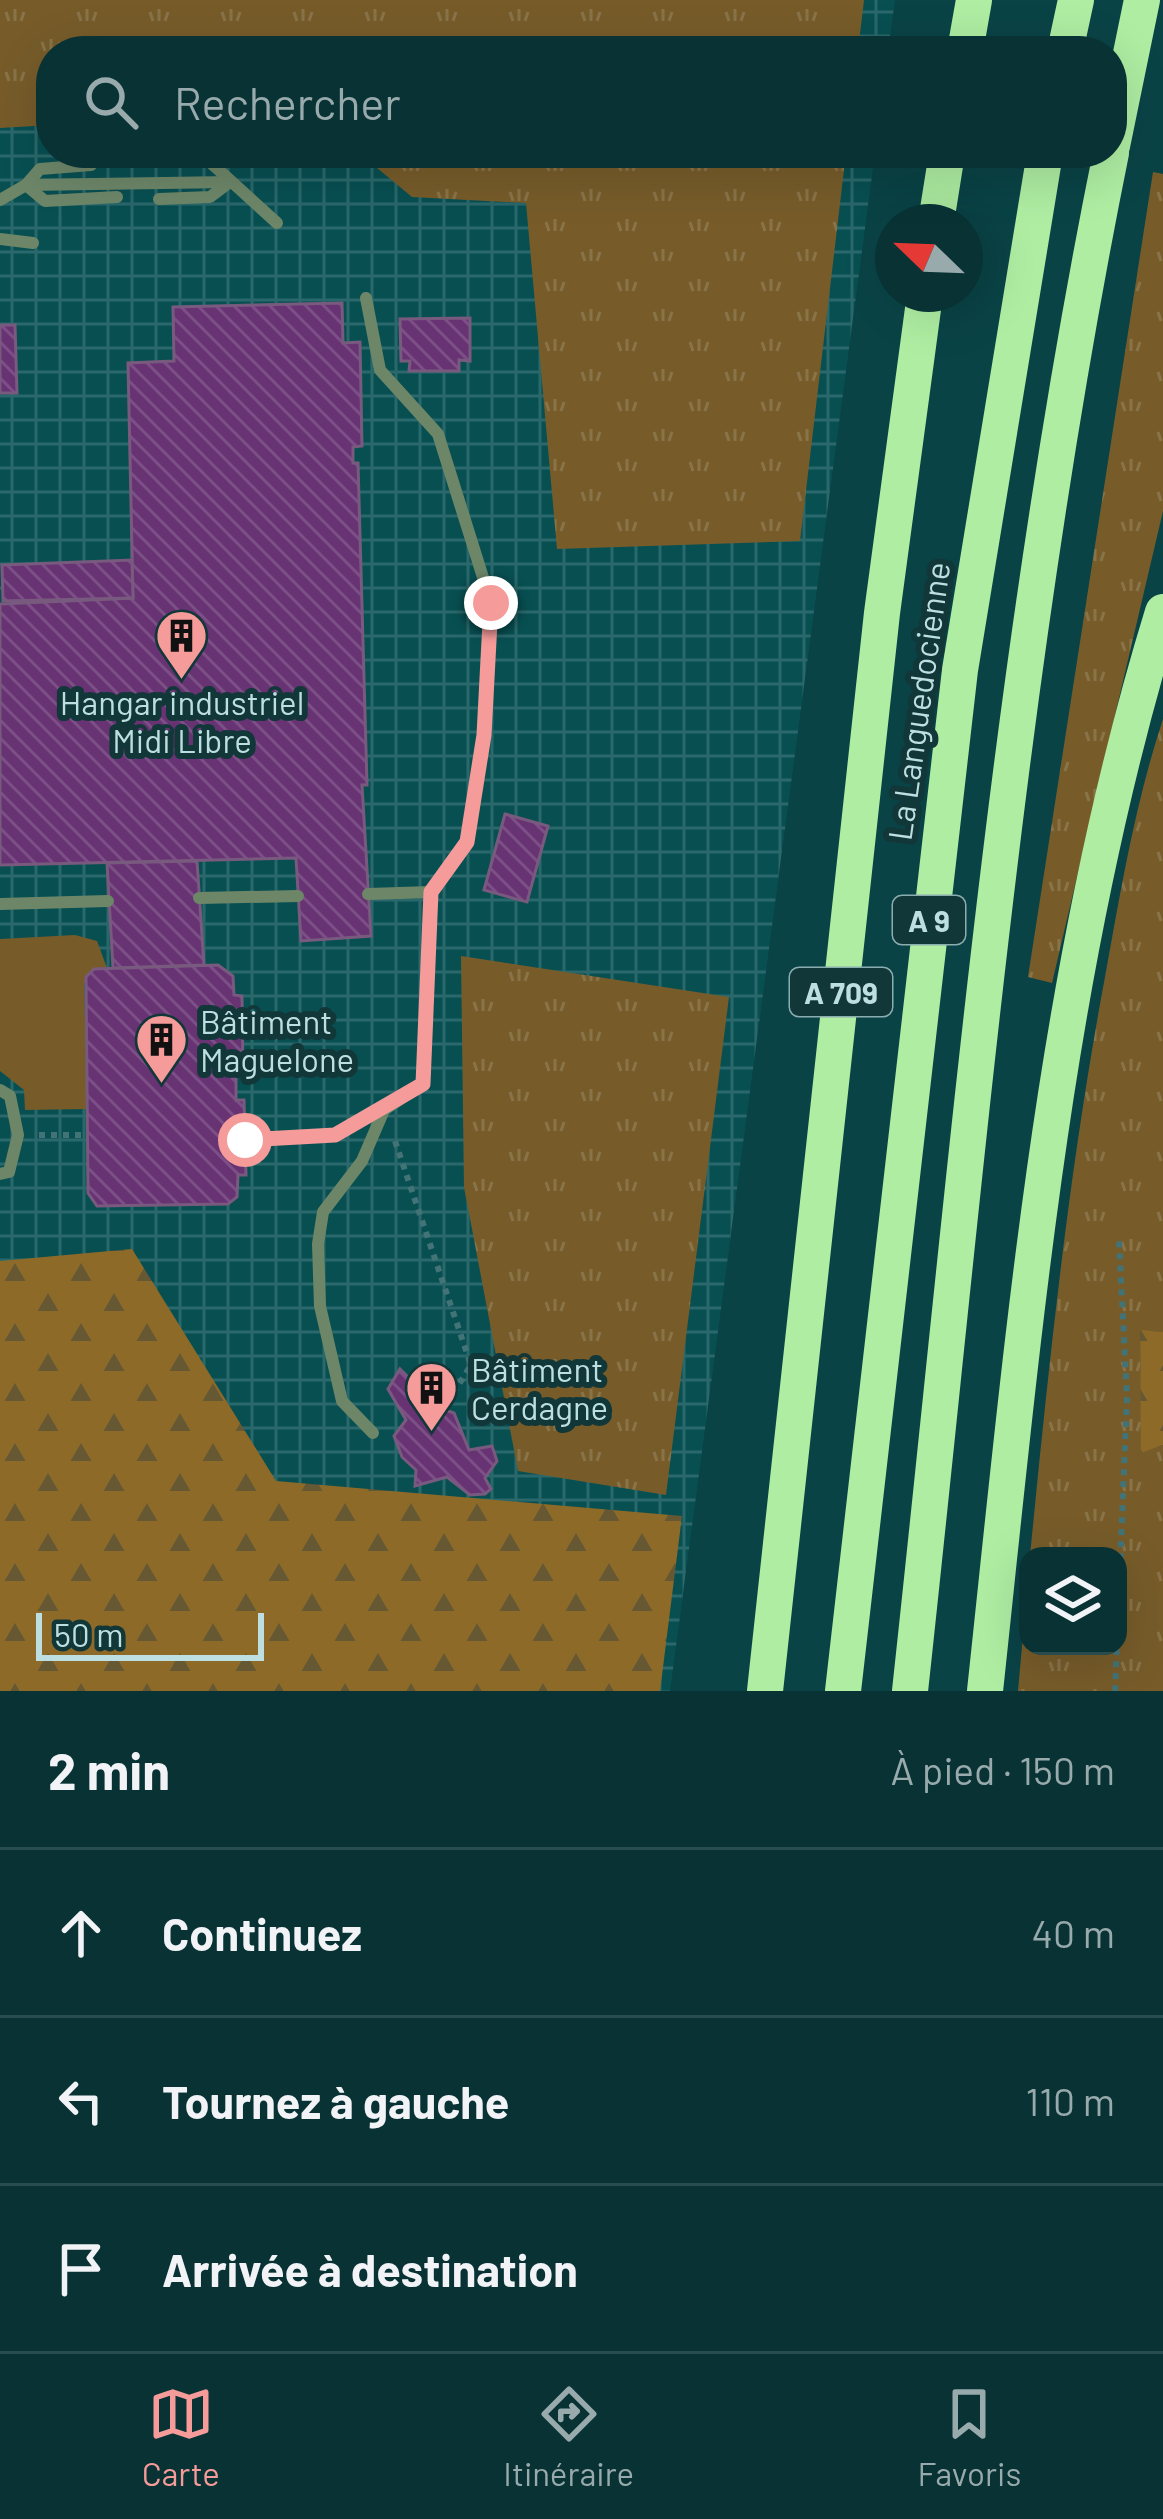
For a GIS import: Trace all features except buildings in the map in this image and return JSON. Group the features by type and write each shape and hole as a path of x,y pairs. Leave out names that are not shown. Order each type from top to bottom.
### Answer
{"highway":[{"path":"968,36 974,0"},
{"path":"1068,36 1076,0"},
{"name":"A 9","path":"1127,73 1142,0"},
{"path":"939,204 945,168"},
{"name":"La Languedocienne","path":"843,1691 960,670 1043,168"},
{"name":"A 9","path":"910,1691 1014,757 1046,525 1108,168"},
{"name":"A 709","path":"765,1691 879,637 923,312"},
{"path":"985,1691 1058,1068 1108,821 1163,612"}],"lane":[{"path":"0,200 26,185 40,169 53,168"},
{"path":"216,168 277,224"},
{"path":"26,185 231,182"},
{"path":"159,199 210,197 231,182"},
{"path":"26,185 45,201 117,197"},
{"path":"0,239 33,243"},
{"path":"366,298 380,370 438,434 491,603 484,735 467,842 431,892 423,1084 384,1110 362,1161 323,1212 318,1244 320,1306 341,1401 373,1433"},
{"path":"368,894 431,892"},
{"path":"199,898 298,896"},
{"path":"0,904 108,901"},
{"path":"0,1090 10,1096 18,1135 9,1172 0,1174"}],"path":[{"path":"245,1140 335,1135 384,1110 471,1365 444,1408"},
{"path":"18,1135 87,1135"},
{"path":"1115,1691 1126,1397 1119,1240"}],"shaded area":[{"path":"0,0 895,0 890,36 36,36 36,168 873,168 670,1691 0,1691"}],"green space":[{"path":"0,0 864,0 860,36 36,36 36,126 0,128"},
{"path":"377,168 844,168 800,541 557,549 526,203 412,197"},
{"path":"1153,172 1163,174 1163,511 1052,983 1028,977"},
{"path":"1163,719 1163,1332 1140,1331 1142,1452 1163,1445 1163,1691 1018,1691 1021,1655 1127,1655 1127,1547 1031,1547 1070,1193 1105,977 1144,783"},
{"path":"75,935 97,941 107,968 90,971 84,984 87,1109 25,1110 24,1090 0,1071 0,939"},
{"path":"461,956 729,997 666,1495 518,1471 464,1187"},
{"path":"132,1249 276,1481 682,1516 660,1691 0,1691 0,1261"},
{"path":"1140,1330 1163,1332 1163,1445 1141,1453"}],"place":[{"name":"Hangar industriel Midi Libre","path":"182,681"},
{"name":"Bâtiment Maguelone","path":"161,1086"},
{"name":"Bâtiment Cerdagne","path":"432,1434"}],"route":[{"path":"245,1140 335,1135 423,1084 431,892 467,842 484,735 491,603"}]}
